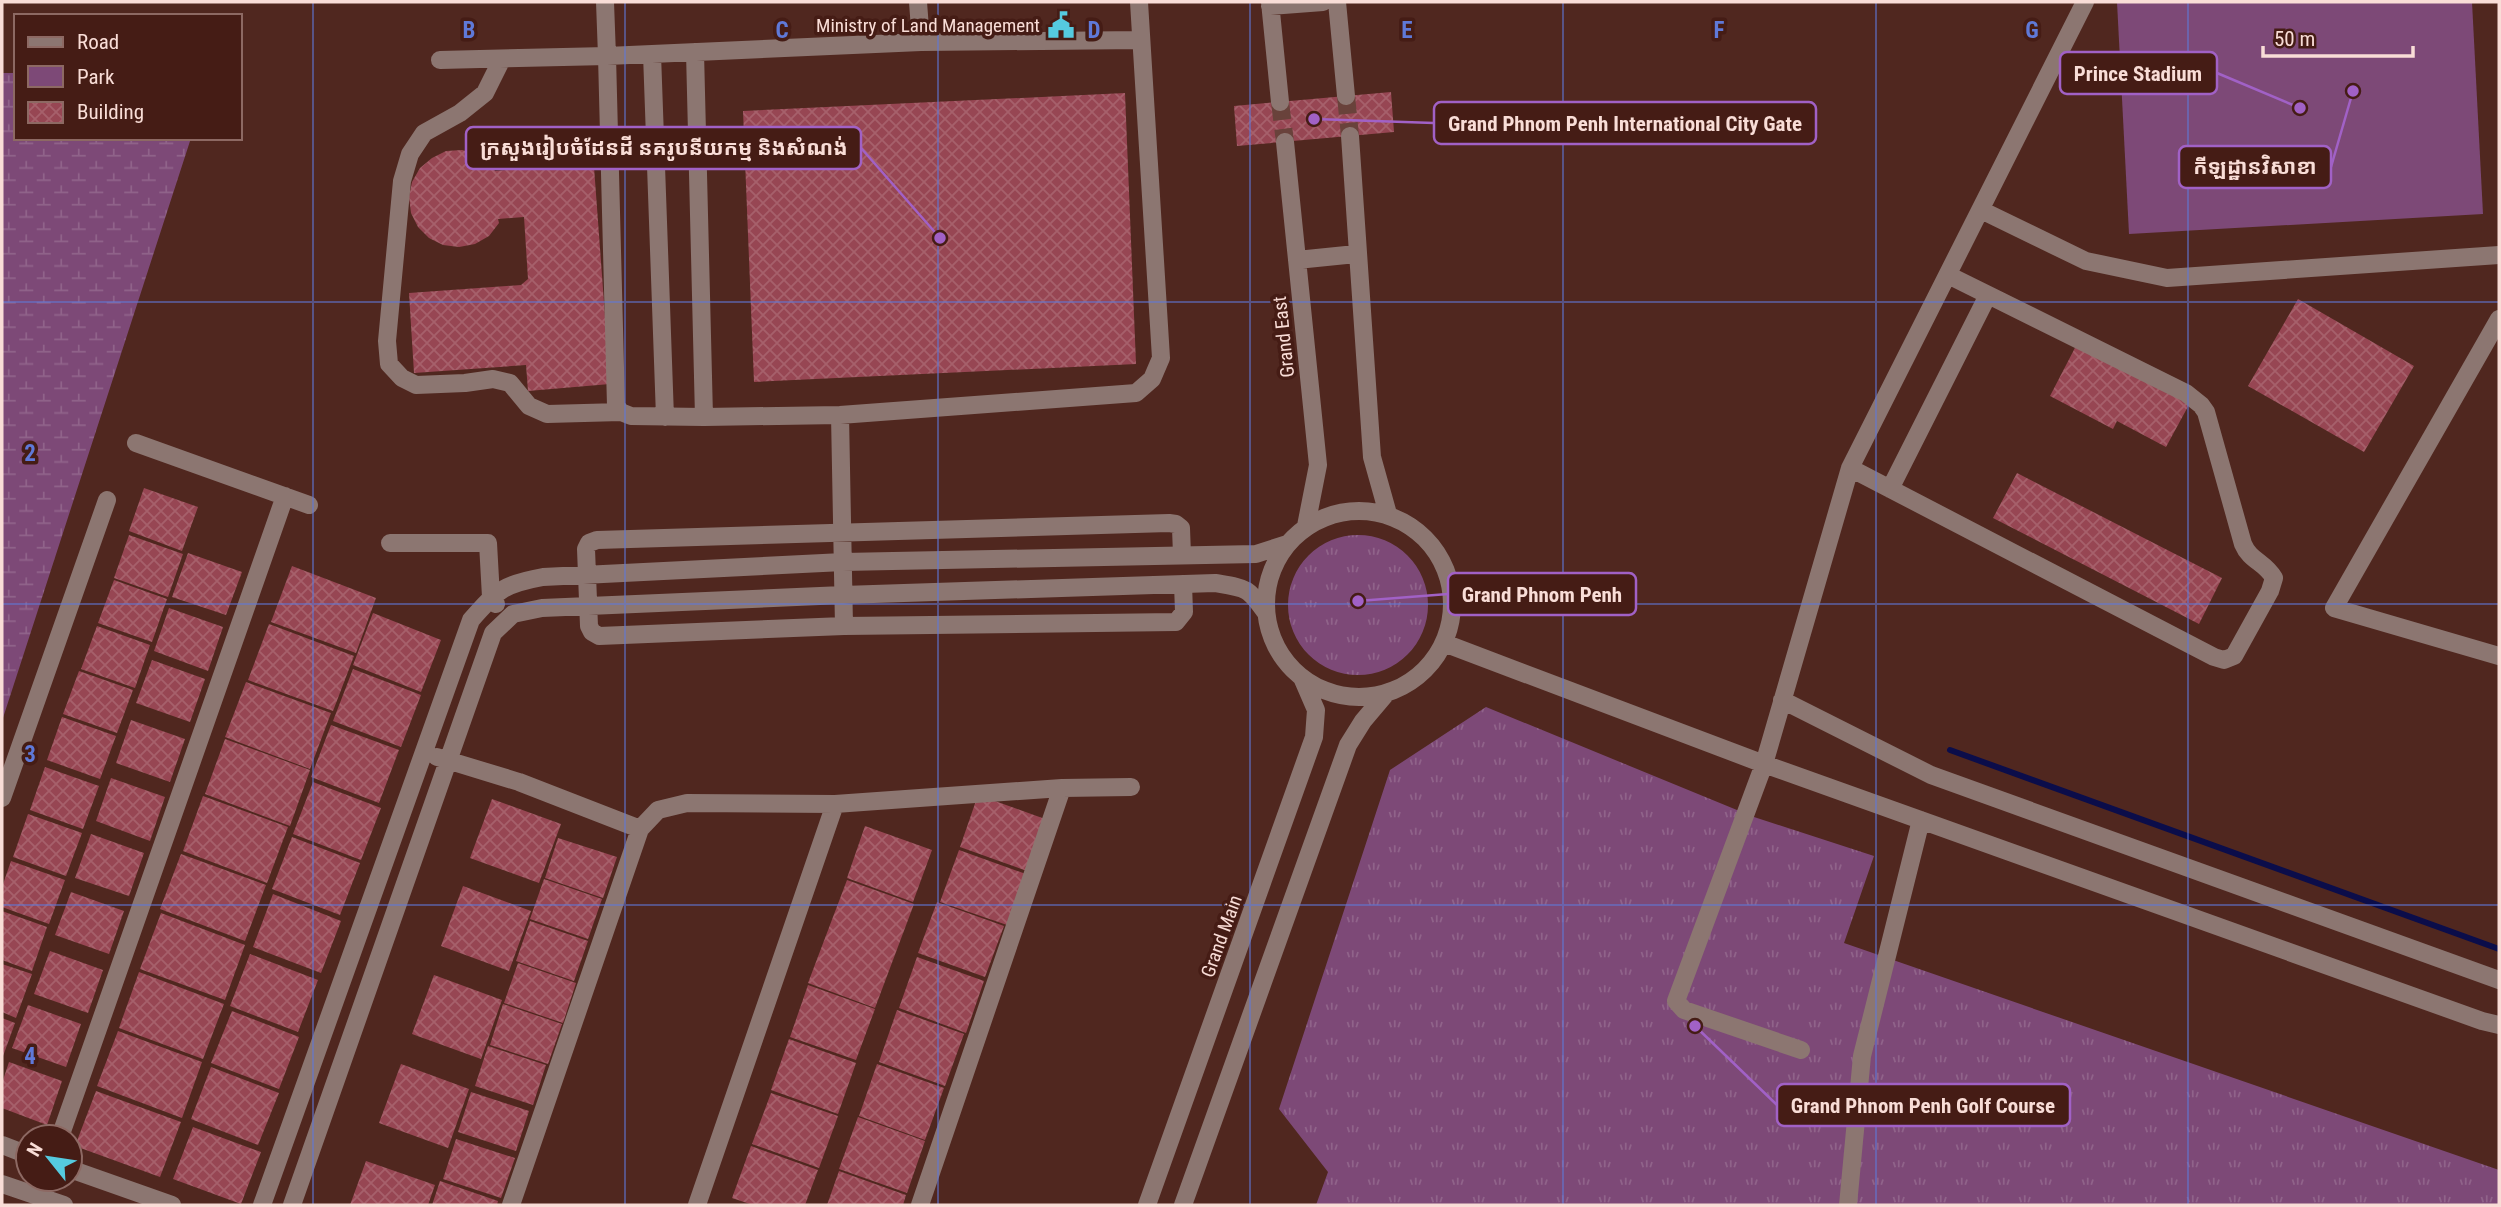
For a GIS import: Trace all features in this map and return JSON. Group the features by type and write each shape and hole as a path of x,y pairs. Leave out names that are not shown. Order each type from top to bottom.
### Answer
{"street":[{"path":"605,2 616,406 621,412"},
{"path":"918,2 921,42"},
{"path":"502,59 485,93 460,113 424,133 410,154 402,181 387,341 389,364 402,378 416,385 493,379 510,383 529,406 547,414 621,412 631,416 840,415 1136,393 1152,379 1161,358 1139,2"},
{"path":"1280,102 1270,4 1323,2"},
{"path":"1337,2 1346,96"},
{"path":"1801,1050 1684,1010 1676,1001 1764,764 1850,468 2085,2"},
{"path":"440,60 607,56 921,42 1141,40"},
{"path":"695,52 704,417"},
{"path":"652,54 665,416"},
{"path":"1350,136 1372,457 1388,514"},
{"name":"Grand East","path":"1285,142 1318,465 1306,526"},
{"path":"1981,210 2086,261 2167,278 2499,255"},
{"path":"1297,260 1356,254"},
{"path":"1850,468 2224,660 2234,656 2270,591 2274,578 2269,568 2248,555 2243,544 2206,412 2201,405 2186,393 1948,275"},
{"path":"1890,489 1988,295"},
{"path":"2499,319 2334,608 2499,656"},
{"path":"840,415 844,626"},
{"path":"136,443 309,505"},
{"path":"65,1123 285,496"},
{"path":"2,798 107,500"},
{"path":"1358,510 1388,514 1409,524 1429,541 1444,564 1452,589 1453,611 1444,643 1430,666 1409,684 1385,695 1358,699 1332,695 1303,680 1280,656 1268,627 1266,613 1265,596 1272,569 1287,544 1306,526 1331,514 1358,510"},
{"path":"1182,555 1181,528 1169,523 597,540 589,543 586,549 589,626 592,632 600,636 844,626 1176,622 1184,612 1183,584"},
{"path":"390,543 488,543 491,597 506,619"},
{"path":"262,1205 471,620 491,597 515,582 543,576 843,562 1256,554 1287,544"},
{"path":"292,1205 494,633 513,614 542,608 1216,583 1252,593 1266,613"},
{"path":"1444,643 1764,764 2499,1025"},
{"name":"Grand Main","path":"1147,1205 1314,737 1316,710 1303,680"},
{"path":"1182,1205 1348,745 1363,720 1385,695"},
{"path":"1782,700 1931,775 2499,980"},
{"path":"424,752 519,782 640,830"},
{"path":"511,1205 640,830 658,810 687,803 835,804 1062,788 1131,787"},
{"path":"920,1205 1062,788"},
{"path":"697,1205 835,804"},
{"path":"1848,1205 1862,1056 1921,820"},
{"path":"84,1174 172,1205"},
{"path":"2,1184 38,1201 64,1205"}],"green space":[{"path":"2117,2 2472,2 2483,214 2129,234"},
{"path":"2,73 14,73 14,140 190,140 2,721"},
{"path":"1358,535 1385,540 1408,555 1423,578 1428,605 1423,632 1408,655 1385,670 1358,675 1331,670 1308,655 1293,632 1288,605 1293,578 1308,555 1331,540"},
{"path":"1486,707 1754,817 1874,856 1844,943 2499,1170 2499,1205 1316,1205 1328,1172 1279,1109 1390,770"}],"building":[{"path":"1391,92 1394,132 1237,146 1234,106"},
{"path":"1125,93 1136,364 754,382 743,111"},
{"path":"591,126 610,384 528,391 526,365 414,373 409,293 521,285 528,279 524,217 498,219 499,223 489,236 475,244 459,247 443,245 429,238 418,227 411,213 409,197 412,182 420,168 446,151 462,150 477,154 491,163 495,171 517,169 514,132"},
{"path":"2298,299 2414,366 2364,452 2248,386"},
{"path":"2078,342 2191,401 2166,447 2117,421 2113,429 2050,396"},
{"path":"2017,473 2222,578 2199,624 1993,518"},
{"path":"144,488 198,507 182,551 129,531"},
{"path":"129,535 183,554 168,597 114,578"},
{"path":"188,553 242,572 226,615 172,597"},
{"path":"292,566 376,598 356,653 271,622"},
{"path":"114,580 167,599 152,642 98,623"},
{"path":"169,608 223,627 208,671 154,651"},
{"path":"373,613 441,640 421,692 353,665"},
{"path":"269,624 354,656 333,711 248,680"},
{"path":"97,626 150,645 135,688 81,669"},
{"path":"152,660 205,679 190,722 136,703"},
{"path":"353,669 421,695 401,747 333,721"},
{"path":"79,671 133,690 117,733 63,714"},
{"path":"246,682 331,713 310,769 225,737"},
{"path":"62,717 116,736 100,779 47,760"},
{"path":"131,720 185,739 170,782 116,763"},
{"path":"331,725 399,750 379,803 311,777"},
{"path":"225,739 310,770 290,826 205,794"},
{"path":"45,767 99,786 83,829 30,810"},
{"path":"111,778 165,797 150,841 96,821"},
{"path":"313,782 381,808 361,860 293,834"},
{"path":"978,795 1045,819 1027,871 960,847"},
{"path":"203,796 288,827 267,883 183,851"},
{"path":"492,799 561,824 539,883 470,858"},
{"path":"28,814 82,833 66,876 13,857"},
{"path":"865,826 932,850 913,902 847,878"},
{"path":"91,834 144,853 129,896 75,878"},
{"path":"292,837 360,863 340,915 272,889"},
{"path":"558,838 617,857 603,898 545,878"},
{"path":"959,850 1026,874 1007,925 940,902"},
{"path":"181,854 266,885 245,941 160,909"},
{"path":"11,861 65,880 49,924 2,907 2,887"},
{"path":"544,879 602,899 588,939 530,919"},
{"path":"847,880 914,904 875,1008 808,983"},
{"path":"463,886 531,911 509,971 441,946"},
{"path":"71,892 124,911 109,954 55,935"},
{"path":"273,894 341,921 321,973 253,947"},
{"path":"937,902 1004,926 985,977 918,953"},
{"path":"2,911 47,927 32,971 2,960"},
{"path":"161,913 245,945 225,1000 140,969"},
{"path":"530,921 588,941 574,981 516,961"},
{"path":"50,951 103,970 88,1013 34,994"},
{"path":"250,954 318,980 298,1032 230,1006"},
{"path":"917,957 984,981 966,1033 899,1008"},
{"path":"518,963 576,983 563,1023 504,1003"},
{"path":"2,964 32,974 16,1018 2,1012"},
{"path":"139,972 224,1004 203,1059 119,1028"},
{"path":"434,975 502,1000 481,1059 412,1034"},
{"path":"808,985 875,1009 856,1060 790,1037"},
{"path":"503,1004 562,1024 548,1064 490,1045"},
{"path":"28,1005 81,1024 66,1067 12,1048"},
{"path":"897,1010 964,1034 945,1086 879,1062"},
{"path":"232,1011 299,1037 279,1089 211,1063"},
{"path":"2,1018 15,1023 2,1059"},
{"path":"118,1031 202,1062 182,1118 97,1086"},
{"path":"789,1039 856,1063 838,1114 771,1090"},
{"path":"488,1046 546,1065 533,1105 475,1086"},
{"path":"9,1062 62,1081 48,1123 2,1108 2,1083"},
{"path":"401,1064 469,1089 448,1148 379,1123"},
{"path":"877,1064 944,1088 925,1140 859,1116"},
{"path":"211,1067 279,1093 258,1145 191,1119"},
{"path":"96,1091 181,1122 160,1177 84,1149 84,1123"},
{"path":"471,1092 529,1111 516,1151 458,1132"},
{"path":"771,1093 838,1116 819,1168 752,1144"},
{"path":"858,1117 925,1141 907,1193 839,1169"},
{"path":"193,1127 261,1152 241,1204 173,1179"},
{"path":"456,1139 515,1158 501,1198 443,1179"},
{"path":"751,1146 818,1170 805,1205 753,1205 732,1198"},
{"path":"366,1161 435,1185 428,1205 350,1205"},
{"path":"839,1171 906,1195 903,1205 827,1205"},
{"path":"440,1181 498,1201 497,1205 432,1205"}],"waterway":[{"path":"1950,750 2499,949"}],"tunnel":[{"path":"1346,96 1350,136"},
{"path":"1280,102 1285,142"}],"place":[{"name":"Ministry of Land Management","path":"1061,25"},
{"name":"កីឡដ្ឋានវិសាខា","path":"2353,91"},
{"name":"Prince Stadium","path":"2300,108"},
{"name":"Grand Phnom Penh International City Gate","path":"1314,119"},
{"name":"ក្រសួងរៀបចំដែនដី នគរូបនីយកម្ម និងសំណង់","path":"940,238"},
{"name":"Grand Phnom Penh","path":"1358,601"},
{"name":"Grand Phnom Penh Golf Course","path":"1695,1026"}]}
